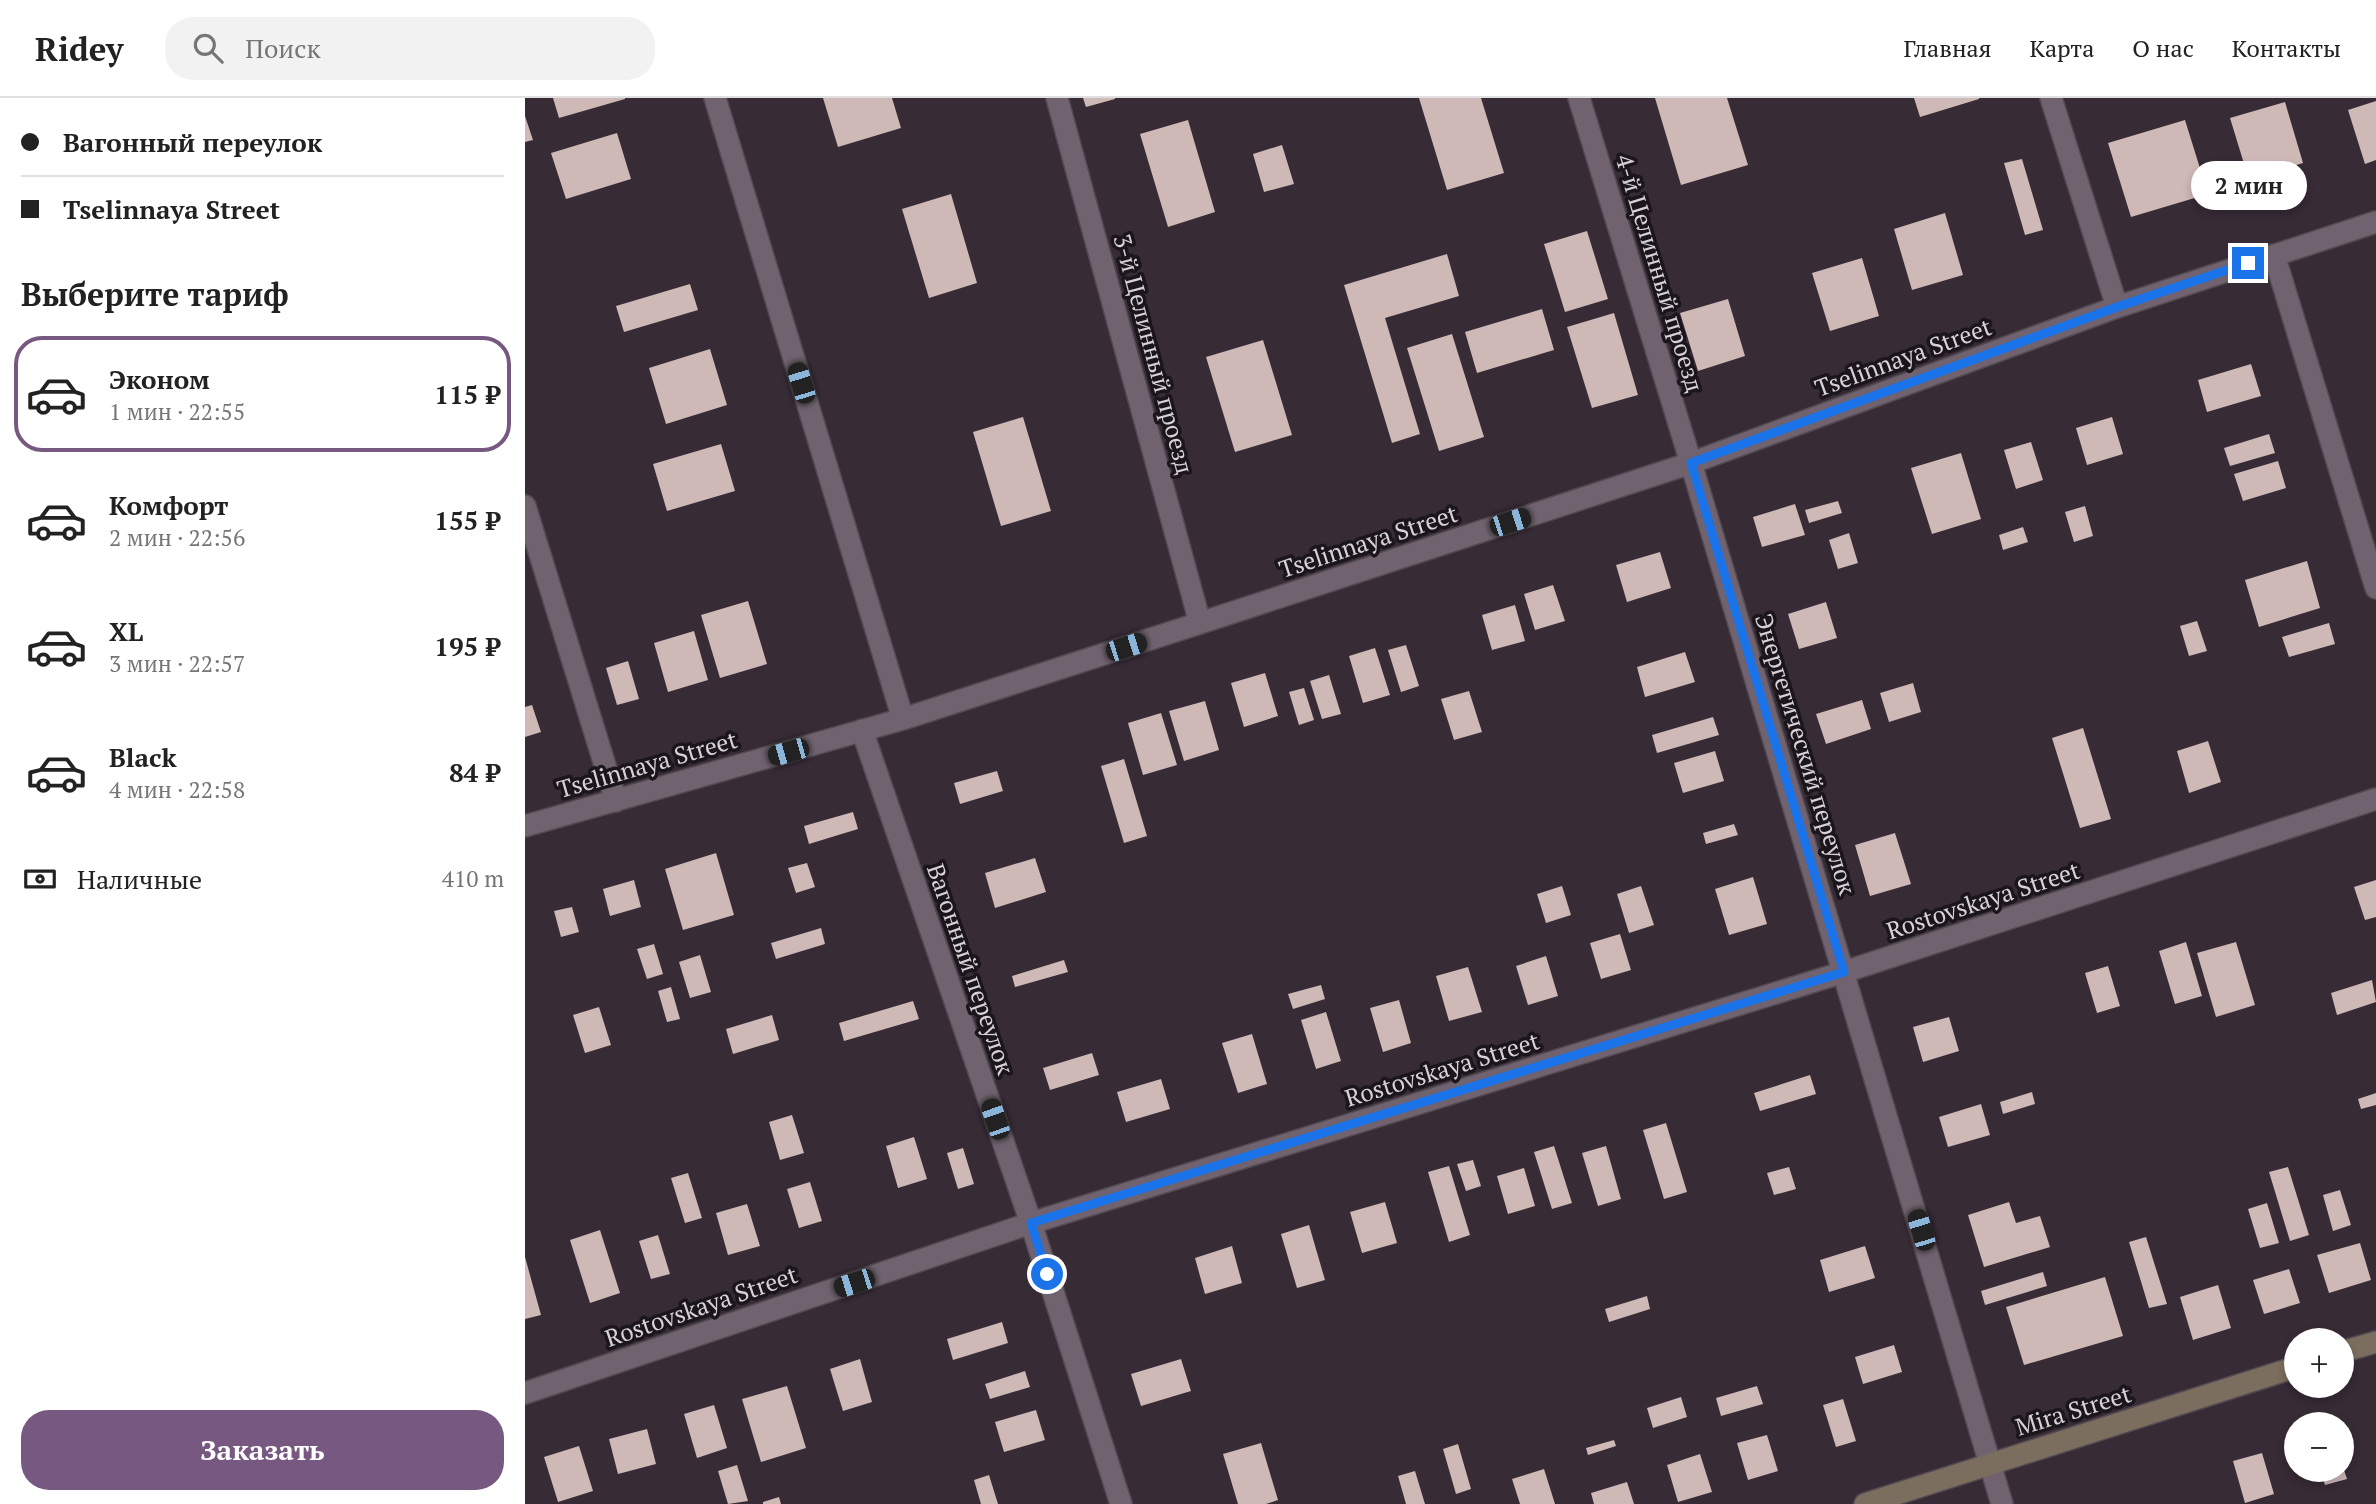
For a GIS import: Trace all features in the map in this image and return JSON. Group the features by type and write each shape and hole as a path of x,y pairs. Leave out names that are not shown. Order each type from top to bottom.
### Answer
{"street":[{"path":"715,98 903,719"},
{"name":"3-й Целинный проезд","path":"1057,98 1201,623"},
{"name":"4-й Целинный проезд","path":"1579,98 1691,463"},
{"path":"2051,98 2117,307"},
{"name":"Tselinnaya Street","path":"525,826 903,719 1201,623 1691,463 2117,307 2376,222"},
{"path":"2274,255 2376,588"},
{"name":"Энергетический переулок","path":"1691,463 2003,1504"},
{"path":"525,506 616,801"},
{"name":"Вагонный переулок","path":"862,730 1031,1223 1121,1504"},
{"name":"Rostovskaya Street","path":"525,1393 1031,1223 1844,972 2376,799"},
{"path":"2354,1348 2376,1342"},
{"name":"Mira Street","path":"1865,1504 2284,1371"}],"building":[{"path":"553,98 625,98 625,99 559,118"},
{"path":"823,98 892,98 901,128 838,147"},
{"path":"1083,98 1115,98 1115,99 1086,107"},
{"path":"1419,98 1481,98 1504,173 1447,190"},
{"path":"1655,98 1727,98 1748,165 1681,185"},
{"path":"1914,98 1979,98 1979,99 1920,117"},
{"path":"2376,101 2376,160 2365,164 2348,110"},
{"path":"2285,102 2303,163 2249,180 2230,118"},
{"path":"525,116 533,140 525,142"},
{"path":"1188,120 1215,212 1168,227 1140,134"},
{"path":"2185,120 2208,194 2131,217 2108,143"},
{"path":"617,133 631,179 566,199 551,153"},
{"path":"1282,145 1294,184 1264,192 1253,154"},
{"path":"2022,159 2043,230 2025,235 2004,163"},
{"path":"951,194 977,283 929,298 902,209"},
{"path":"1945,213 1963,275 1912,290 1894,229"},
{"path":"1587,231 1608,299 1565,312 1544,244"},
{"path":"1447,254 1459,296 1385,318 1420,434 1392,443 1344,285"},
{"path":"1862,258 1879,316 1830,331 1812,273"},
{"path":"690,284 698,310 624,332 616,306"},
{"path":"1728,299 1745,356 1698,371 1680,313"},
{"path":"1542,309 1554,350 1477,373 1465,332"},
{"path":"1614,313 1638,395 1592,408 1567,327"},
{"path":"1452,334 1484,437 1439,451 1407,348"},
{"path":"1263,340 1292,435 1235,452 1206,357"},
{"path":"710,349 727,405 666,424 649,368"},
{"path":"2251,364 2261,396 2207,412 2198,380"},
{"path":"1023,417 1051,511 1001,526 973,432"},
{"path":"2112,417 2123,454 2087,465 2076,428"},
{"path":"2269,434 2275,453 2230,466 2224,448"},
{"path":"2031,442 2043,480 2016,489 2004,450"},
{"path":"721,444 735,491 667,511 653,464"},
{"path":"1961,453 1981,519 1932,534 1911,468"},
{"path":"2278,461 2286,488 2243,501 2234,474"},
{"path":"1838,501 1842,513 1809,523 1805,510"},
{"path":"1795,504 1805,535 1762,547 1753,517"},
{"path":"2085,506 2093,536 2074,542 2065,512"},
{"path":"2023,527 2028,542 2003,550 1999,535"},
{"path":"1849,533 1858,563 1838,569 1829,540"},
{"path":"1660,552 1671,588 1627,602 1616,565"},
{"path":"2307,561 2320,608 2259,627 2245,580"},
{"path":"1553,585 1565,621 1535,630 1524,594"},
{"path":"748,601 767,664 720,678 701,615"},
{"path":"1826,602 1837,638 1799,649 1788,614"},
{"path":"1515,605 1525,641 1492,650 1482,615"},
{"path":"2197,621 2207,651 2189,656 2180,626"},
{"path":"2329,623 2335,644 2289,657 2282,637"},
{"path":"694,631 708,680 668,692 654,643"},
{"path":"1406,645 1419,686 1401,692 1388,650"},
{"path":"1375,648 1390,695 1363,703 1349,656"},
{"path":"1685,652 1695,682 1645,697 1637,667"},
{"path":"628,661 639,699 617,705 606,668"},
{"path":"1265,673 1278,716 1244,727 1231,683"},
{"path":"1329,675 1341,714 1322,719 1310,681"},
{"path":"1913,683 1921,712 1889,722 1880,693"},
{"path":"1304,688 1314,720 1299,725 1289,692"},
{"path":"1469,691 1482,732 1454,740 1441,699"},
{"path":"1862,700 1871,729 1826,744 1816,714"},
{"path":"1205,701 1219,750 1184,761 1169,711"},
{"path":"532,705 541,732 525,737 525,707"},
{"path":"1161,713 1177,765 1143,775 1128,723"},
{"path":"1713,717 1719,735 1657,753 1652,735"},
{"path":"2083,728 2111,819 2080,828 2052,738"},
{"path":"2208,741 2221,782 2189,793 2177,751"},
{"path":"1715,751 1724,781 1683,793 1674,763"},
{"path":"1124,759 1147,836 1124,843 1101,766"},
{"path":"997,771 1003,791 960,804 954,783"},
{"path":"853,812 858,829 809,844 804,826"},
{"path":"1734,824 1738,835 1706,844 1703,833"},
{"path":"1895,833 1911,884 1870,896 1855,845"},
{"path":"716,853 734,915 683,930 665,869"},
{"path":"1035,858 1046,892 995,908 985,873"},
{"path":"807,863 815,887 796,893 788,868"},
{"path":"1753,877 1767,924 1729,935 1715,889"},
{"path":"634,880 641,907 610,916 603,889"},
{"path":"2376,880 2376,917 2365,920 2354,887"},
{"path":"1562,886 1571,915 1546,923 1537,894"},
{"path":"1641,886 1654,925 1629,933 1617,894"},
{"path":"572,907 579,932 561,937 554,911"},
{"path":"821,928 825,944 776,959 771,943"},
{"path":"1620,934 1631,970 1601,979 1590,943"},
{"path":"2186,942 2202,996 2175,1004 2159,951"},
{"path":"2236,942 2255,1005 2216,1017 2197,953"},
{"path":"654,944 663,974 647,979 637,949"},
{"path":"700,955 711,992 690,998 679,962"},
{"path":"1546,956 1558,996 1528,1005 1516,966"},
{"path":"1064,960 1068,972 1015,987 1012,976"},
{"path":"2108,966 2120,1006 2097,1013 2085,973"},
{"path":"1468,967 1482,1012 1449,1021 1436,976"},
{"path":"2372,980 2376,1002 2337,1015 2331,993"},
{"path":"1321,985 1325,999 1293,1009 1288,994"},
{"path":"671,987 680,1019 667,1022 658,991"},
{"path":"1399,1000 1411,1043 1383,1052 1370,1008"},
{"path":"913,1001 919,1019 844,1041 839,1023"},
{"path":"599,1007 611,1045 585,1053 573,1015"},
{"path":"1326,1012 1341,1061 1316,1069 1301,1020"},
{"path":"772,1015 779,1040 733,1054 726,1029"},
{"path":"1949,1017 1959,1051 1923,1062 1913,1027"},
{"path":"1252,1034 1267,1084 1238,1093 1222,1043"},
{"path":"1092,1053 1099,1075 1050,1090 1043,1068"},
{"path":"1810,1075 1816,1094 1760,1111 1754,1093"},
{"path":"1161,1079 1170,1109 1126,1122 1117,1092"},
{"path":"2032,1092 2035,1104 2003,1114 2000,1102"},
{"path":"2376,1093 2376,1105 2361,1109 2358,1099"},
{"path":"1981,1104 1990,1135 1948,1147 1939,1117"},
{"path":"792,1115 804,1153 780,1160 769,1122"},
{"path":"1666,1123 1687,1192 1664,1199 1643,1130"},
{"path":"914,1137 927,1179 898,1188 886,1146"},
{"path":"1554,1146 1572,1203 1552,1209 1534,1152"},
{"path":"1606,1146 1621,1199 1598,1206 1582,1153"},
{"path":"963,1148 974,1184 958,1189 947,1153"},
{"path":"1473,1160 1481,1186 1466,1191 1457,1164"},
{"path":"1449,1166 1470,1235 1449,1242 1428,1172"},
{"path":"1789,1167 1796,1189 1774,1195 1767,1173"},
{"path":"2288,1167 2309,1235 2290,1241 2269,1172"},
{"path":"1524,1168 1535,1206 1508,1214 1497,1176"},
{"path":"688,1173 702,1218 685,1223 671,1178"},
{"path":"810,1182 822,1221 799,1228 787,1189"},
{"path":"2340,1190 2351,1225 2333,1231 2323,1195"},
{"path":"1385,1202 1397,1243 1362,1253 1350,1212"},
{"path":"2009,1202 2016,1223 2040,1216 2050,1247 1984,1267 1968,1215"},
{"path":"2267,1203 2279,1243 2260,1248 2248,1209"},
{"path":"747,1204 760,1246 728,1255 716,1213"},
{"path":"1309,1225 1325,1280 1297,1288 1281,1234"},
{"path":"600,1230 620,1293 590,1303 570,1240"},
{"path":"658,1235 670,1274 651,1279 639,1241"},
{"path":"2146,1237 2167,1304 2149,1308 2129,1242"},
{"path":"2360,1243 2371,1280 2329,1293 2317,1255"},
{"path":"1232,1246 1242,1283 1205,1294 1195,1258"},
{"path":"1865,1246 1875,1278 1829,1292 1820,1260"},
{"path":"525,1257 541,1315 525,1319"},
{"path":"2289,1269 2300,1303 2264,1314 2253,1280"},
{"path":"2043,1272 2047,1286 1985,1305 1981,1291"},
{"path":"2105,1277 2123,1336 2024,1365 2006,1307"},
{"path":"2218,1285 2231,1328 2193,1340 2180,1297"},
{"path":"1647,1296 1650,1309 1609,1322 1605,1309"},
{"path":"1002,1322 1008,1343 953,1360 947,1339"},
{"path":"1894,1345 1902,1372 1863,1384 1855,1357"},
{"path":"860,1359 872,1402 843,1411 830,1369"},
{"path":"1181,1359 1191,1391 1141,1406 1131,1374"},
{"path":"1025,1371 1030,1387 990,1399 985,1384"},
{"path":"787,1386 806,1448 761,1462 742,1399"},
{"path":"1757,1386 1763,1404 1721,1416 1716,1398"},
{"path":"1681,1397 1687,1417 1653,1428 1647,1408"},
{"path":"1843,1399 1856,1441 1836,1447 1823,1405"},
{"path":"714,1405 727,1448 697,1458 684,1414"},
{"path":"1036,1410 1045,1440 1004,1452 995,1422"},
{"path":"647,1429 656,1464 618,1474 609,1439"},
{"path":"1767,1435 1778,1471 1748,1480 1737,1443"},
{"path":"1614,1440 1616,1446 1588,1455 1586,1448"},
{"path":"1261,1443 1278,1500 1266,1504 1238,1504 1223,1454"},
{"path":"1458,1444 1471,1489 1456,1494 1443,1449"},
{"path":"579,1446 593,1491 558,1502 544,1457"},
{"path":"2262,1453 2274,1494 2245,1503 2233,1461"},
{"path":"1700,1454 1712,1492 1678,1502 1667,1465"},
{"path":"737,1465 748,1501 728,1504 718,1471"},
{"path":"1544,1469 1555,1504 1520,1504 1512,1479"},
{"path":"1415,1471 1425,1504 1406,1504 1398,1476"},
{"path":"989,1475 998,1504 981,1504 974,1480"},
{"path":"1627,1482 1634,1504 1594,1504 1591,1493"},
{"path":"779,1497 781,1504 763,1504 763,1502"}],"route":[{"path":"1047,1274 1031,1223 1844,972 1691,463 2117,307 2248,263"}]}
